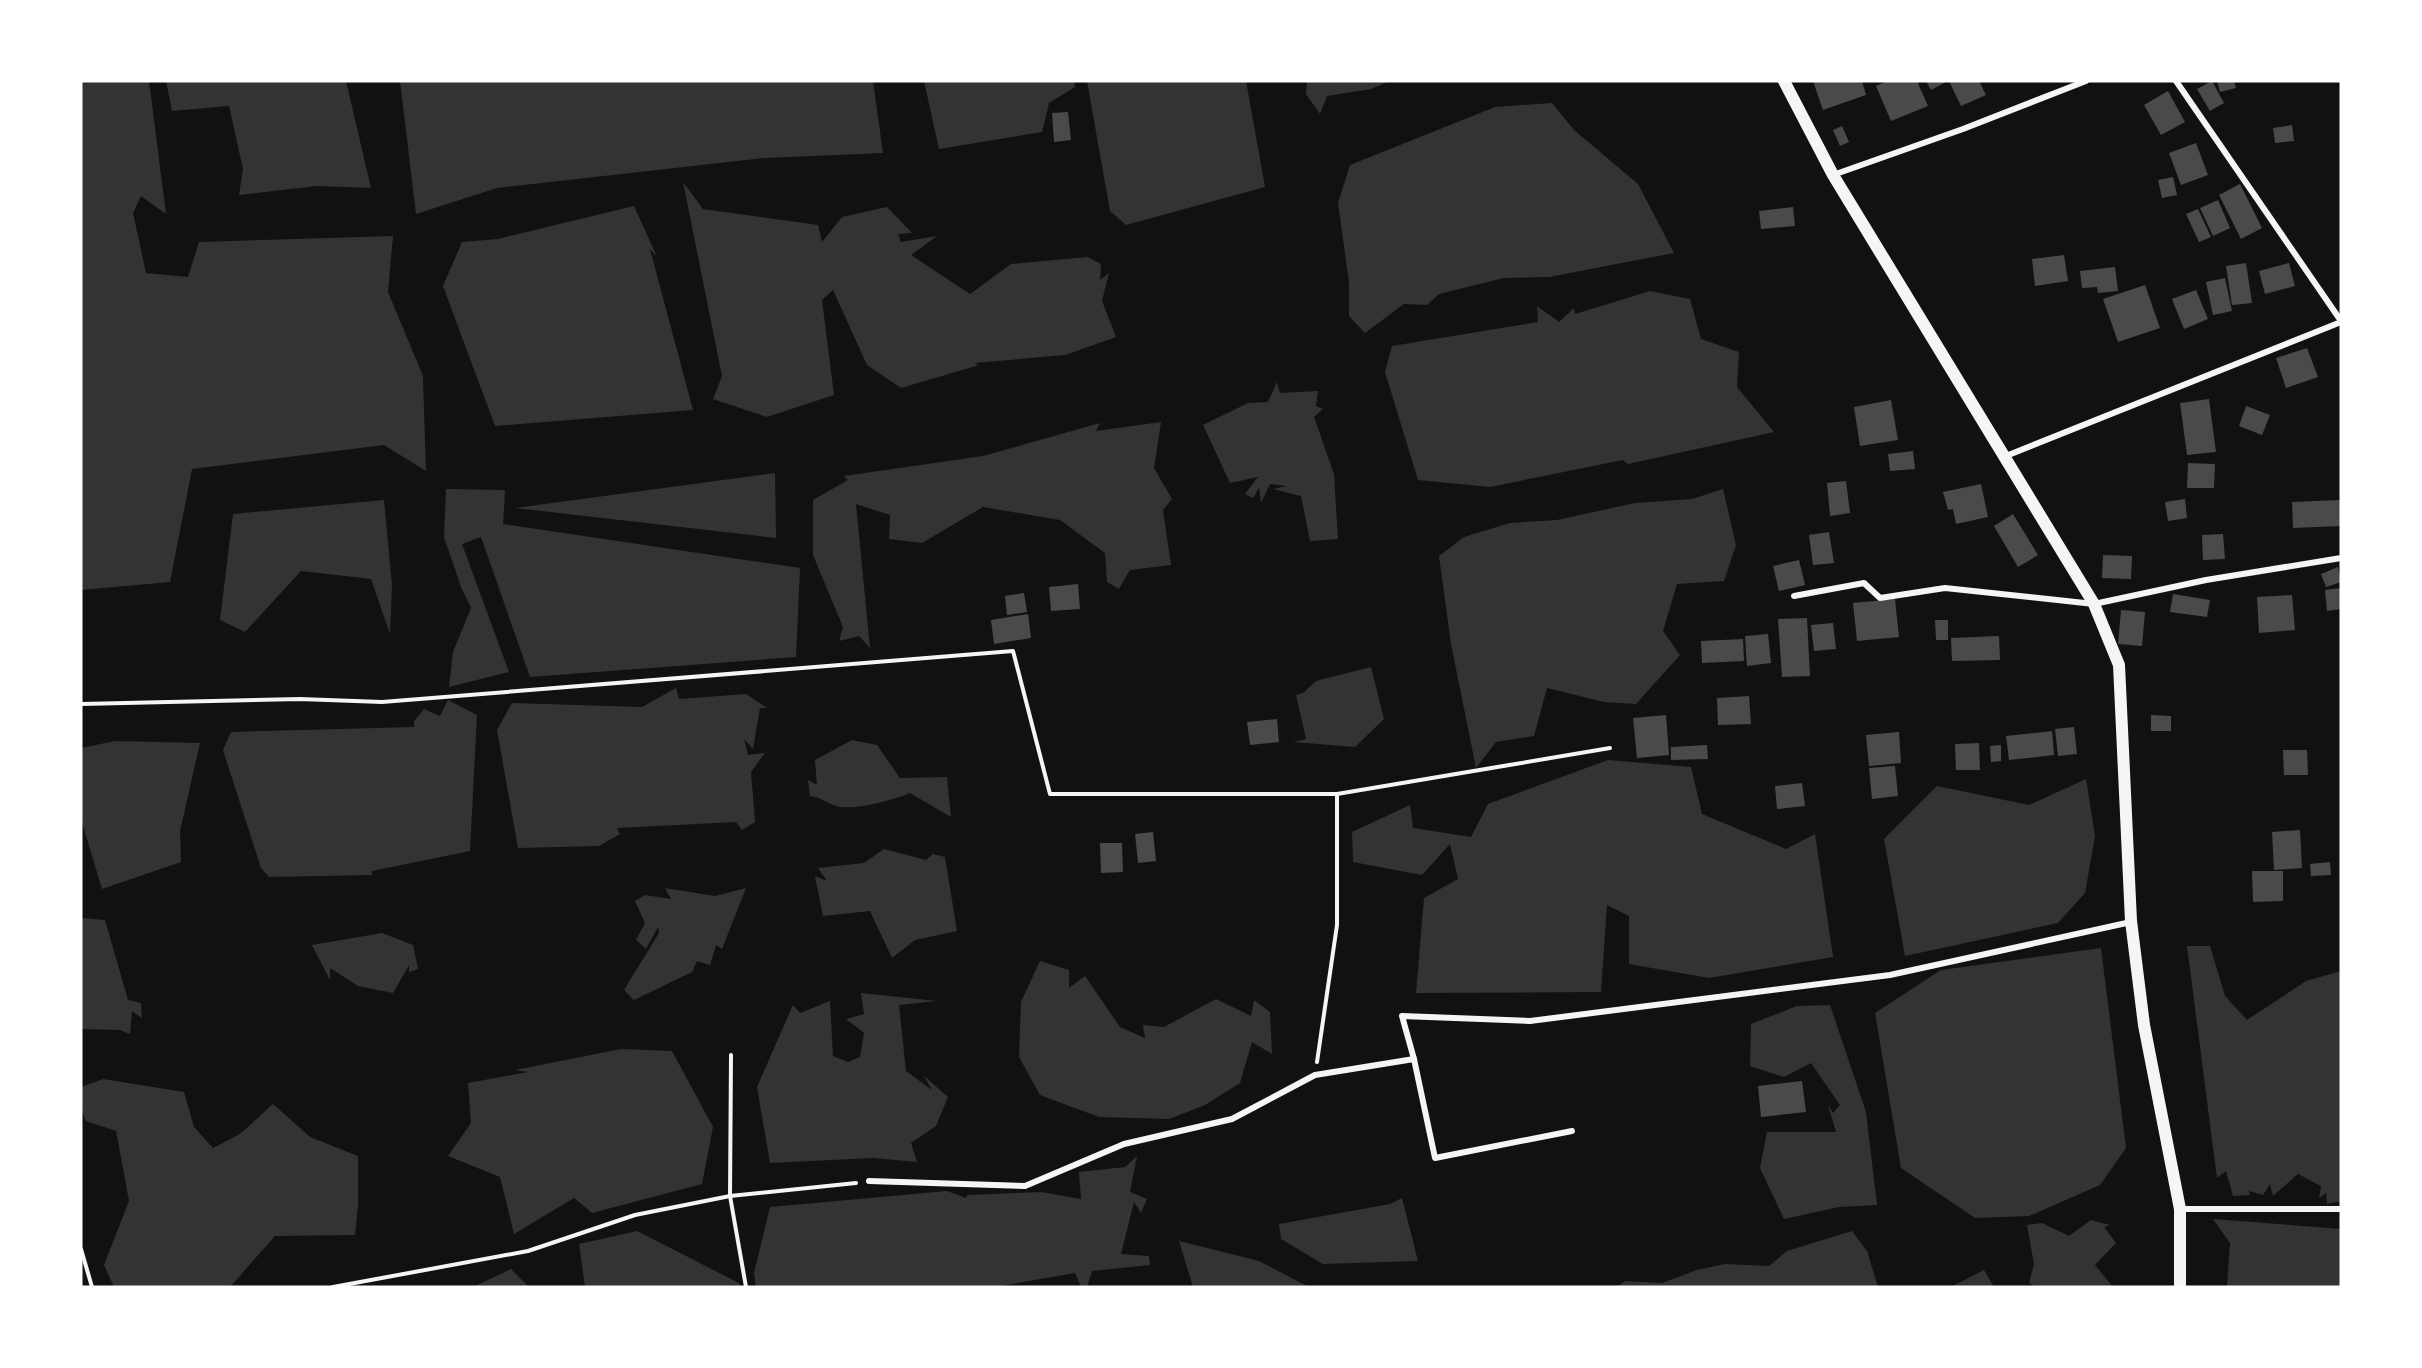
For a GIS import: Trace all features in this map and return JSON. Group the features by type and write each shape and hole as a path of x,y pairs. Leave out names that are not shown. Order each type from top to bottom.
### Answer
{"main road":[{"path":"1784,81 1833,175 2094,604 2119,665 2131,921 2144,1025 2180,1209 2181,1287"}],"street":[{"path":"1833,175 1963,129 2086,81"},
{"path":"2006,456 2341,321 2176,81"},
{"path":"1794,596 1864,583 1880,598 1945,588 2094,604 2206,580 2341,558"},
{"path":"1572,1131 1435,1158 1414,1059 1402,1016 1530,1021 1890,975 2131,921"},
{"path":"869,1181 1025,1186 1124,1144 1232,1119 1315,1075 1414,1059"},
{"path":"2180,1209 2341,1209"}],"path":[{"path":"81,704 300,699 382,702 1013,651 1050,794 1337,794 1610,748"},
{"path":"1315,1075 1337,925 1337,794"},
{"path":"731,1055 730,1196 746,1287"},
{"path":"333,1287 528,1251 635,1215 730,1196 869,1181"},
{"path":"81,1249 93,1287"}],"shaded area":[{"path":"81,81 149,81 166,214 141,196 133,213 146,273 188,277 199,242 393,236 388,292 423,376 426,471 384,445 192,469 170,582 81,590"},
{"path":"166,81 346,81 371,188 317,186 239,195 243,169 229,106 172,111"},
{"path":"400,81 873,81 883,153 765,158 497,188 416,214"},
{"path":"924,81 1074,81 1075,87 1049,103 1042,132 939,149"},
{"path":"1087,81 1246,81 1265,187 1126,225 1110,211"},
{"path":"1307,81 1390,81 1371,89 1327,96 1320,114 1306,94"},
{"path":"1552,103 1574,130 1638,184 1674,253 1549,277 1504,278 1439,294 1427,305 1404,304 1365,333 1349,316 1349,282 1338,203 1350,165 1495,107"},
{"path":"683,182 703,209 818,225 822,242 842,217 887,207 912,233 898,234 901,242 937,236 911,255 970,294 1011,264 1088,257 1101,264 1100,280 1109,273 1102,301 1116,337 1065,355 974,363 979,365 901,388 867,365 833,290 822,300 834,395 767,417 713,399 722,376"},
{"path":"634,206 657,257 650,249 693,410 495,426 443,286 462,242 498,239"},
{"path":"1650,291 1690,299 1701,339 1739,352 1737,387 1774,432 1628,464 1623,460 1490,487 1418,480 1385,372 1392,346 1538,322 1537,306 1559,322 1574,308 1575,314"},
{"path":"1277,382 1280,393 1318,391 1316,406 1323,409 1314,417 1334,474 1338,539 1310,541 1301,496 1273,489 1287,486 1270,484 1261,503 1259,488 1253,498 1245,494 1258,477 1230,483 1203,425 1248,403 1268,402"},
{"path":"1161,422 1154,468 1172,499 1163,510 1171,565 1130,570 1119,589 1107,582 1105,553 1060,520 983,507 922,543 889,539 890,515 856,504 870,648 859,636 839,641 843,627 813,555 813,500 848,480 844,476 983,456 1100,423 1096,431"},
{"path":"775,473 776,538 515,508"},
{"path":"446,489 505,490 503,524 800,568 796,657 530,677 481,537 462,544 509,672 449,687 453,652 471,608 461,587 444,537"},
{"path":"1723,489 1736,545 1724,581 1677,584 1663,631 1680,655 1636,704 1604,702 1547,688 1534,736 1496,742 1476,768 1451,644 1439,556 1464,537 1510,523 1557,520 1635,503 1692,499"},
{"path":"384,500 392,586 390,634 371,579 301,571 245,632 220,620 233,514"},
{"path":"1371,667 1384,719 1355,747 1293,742 1306,739 1296,695 1303,693 1316,681"},
{"path":"676,688 679,699 746,694 767,708 760,708 753,749 744,739 748,755 765,753 751,772 755,822 742,830 736,822 617,828 620,834 599,846 518,848 497,730 512,703 642,707"},
{"path":"448,700 477,715 470,851 372,871 372,875 269,877 261,868 223,750 231,732 414,727 414,721 424,709 440,716"},
{"path":"852,740 877,745 900,778 947,777 951,817 910,793 858,807 837,806 810,796 808,780 817,785 815,760"},
{"path":"115,741 200,743 180,831 181,862 102,889 81,819 81,748"},
{"path":"1608,760 1691,767 1702,814 1786,849 1815,834 1833,957 1709,978 1629,964 1629,916 1607,905 1601,992 1416,993 1424,898 1458,879 1450,844 1422,875 1353,862 1352,832 1410,805 1413,828 1471,837 1488,804"},
{"path":"2086,779 2095,836 2085,893 2058,923 1905,956 1884,839 1937,786 2029,805"},
{"path":"884,849 926,860 933,854 945,857 957,931 915,940 892,958 870,911 823,916 815,876 827,881 818,868 864,863"},
{"path":"665,888 715,896 746,888 722,949 716,945 710,965 697,961 692,972 634,1000 624,990 659,933 658,927 646,949 636,940 645,923 635,901 645,895 671,899"},
{"path":"81,918 105,920 128,1000 141,1003 142,1018 132,1011 130,1034 120,1030 81,1029"},
{"path":"382,933 413,945 418,969 409,972 409,965 393,993 358,986 330,968 330,980 312,945"},
{"path":"2187,946 2210,946 2225,996 2247,1020 2306,981 2341,971 2341,1201 2327,1204 2326,1193 2319,1198 2321,1186 2298,1174 2273,1196 2270,1184 2263,1195 2249,1191 2250,1195 2233,1196 2226,1171 2217,1178"},
{"path":"2101,948 2126,1148 2100,1185 2029,1216 1975,1218 1901,1168 1875,1013 1941,970"},
{"path":"1040,961 1069,970 1069,988 1085,976 1120,1027 1145,1038 1143,1025 1164,1027 1216,999 1251,1016 1254,1000 1270,1012 1272,1054 1252,1042 1240,1083 1205,1105 1169,1119 1099,1117 1040,1095 1019,1057 1021,1002"},
{"path":"861,993 937,1001 899,1005 906,1071 932,1090 924,1076 948,1097 936,1126 911,1143 917,1162 873,1158 770,1163 757,1087 793,1005 800,1013 830,1001 833,1056 848,1062 860,1057 864,1033 846,1019 864,1014"},
{"path":"1830,1005 1866,1112 1877,1205 1839,1207 1784,1219 1760,1168 1767,1132 1836,1132 1828,1105 1833,1113 1840,1105 1811,1063 1784,1077 1750,1066 1751,1024 1797,1006"},
{"path":"621,1049 672,1051 713,1127 702,1184 592,1213 574,1198 514,1234 500,1177 448,1156 471,1123 468,1083 528,1072 515,1070"},
{"path":"103,1079 184,1092 194,1127 213,1148 240,1134 273,1104 310,1137 358,1156 358,1205 355,1235 275,1236 230,1287 114,1287 104,1265 129,1201 116,1131 86,1121 81,1108 81,1087"},
{"path":"1137,1156 1130,1192 1147,1199 1141,1213 1134,1202 1121,1254 1149,1256 1150,1265 1092,1271 1087,1287 1081,1287 1075,1273 995,1287 756,1287 754,1273 770,1207 947,1191 966,1198 967,1195 1041,1192 1081,1199 1079,1172 1125,1167"},
{"path":"1402,1198 1418,1261 1323,1264 1281,1239 1279,1224 1390,1204"},
{"path":"2213,1219 2341,1229 2341,1287 2227,1287 2230,1243"},
{"path":"2091,1220 2110,1225 2104,1227 2116,1243 2095,1265 2113,1287 2036,1287 2029,1283 2034,1264 2027,1225 2042,1223 2069,1236"},
{"path":"637,1231 739,1283 740,1287 585,1287 579,1244"},
{"path":"1852,1231 1867,1251 1878,1287 1617,1287 1625,1281 1662,1283 1697,1270 1725,1264 1769,1266 1787,1251"},
{"path":"1179,1241 1259,1261 1309,1287 1193,1287"},
{"path":"511,1269 529,1287 473,1287"},
{"path":"1984,1270 1994,1287 1951,1287"}],"building":[{"path":"1813,81 1862,81 1866,95 1823,110"},
{"path":"1887,81 1917,81 1928,106 1891,121 1876,86"},
{"path":"1926,81 1948,81 1931,90"},
{"path":"1949,81 1979,81 1986,95 1961,106"},
{"path":"2212,81 2224,103 2210,111 2197,89"},
{"path":"2217,81 2234,81 2236,88 2220,92"},
{"path":"2168,91 2185,122 2161,135 2144,105"},
{"path":"1068,112 1071,140 1054,142 1052,113"},
{"path":"2292,125 2294,141 2275,143 2273,128"},
{"path":"1842,126 1849,142 1840,146 1833,130"},
{"path":"2196,143 2208,175 2181,185 2169,153"},
{"path":"2173,177 2177,195 2162,198 2158,180"},
{"path":"2240,184 2262,228 2241,239 2219,195"},
{"path":"2218,200 2230,228 2213,236 2200,208"},
{"path":"1793,207 1795,226 1761,229 1759,211"},
{"path":"2198,209 2211,237 2199,242 2186,214"},
{"path":"2064,255 2068,281 2035,286 2032,259"},
{"path":"2246,263 2252,303 2232,305 2226,266"},
{"path":"2289,263 2295,286 2265,294 2259,271"},
{"path":"2115,267 2118,291 2098,293 2097,287 2082,288 2080,271"},
{"path":"2225,278 2232,311 2213,315 2206,282"},
{"path":"2145,285 2160,328 2118,342 2103,299"},
{"path":"2196,290 2208,319 2184,329 2172,299"},
{"path":"2307,348 2318,377 2286,388 2276,358"},
{"path":"2209,399 2216,452 2187,455 2180,403"},
{"path":"1891,400 1898,440 1860,446 1854,407"},
{"path":"2246,406 2270,415 2262,435 2239,426"},
{"path":"1913,451 1915,469 1890,471 1888,454"},
{"path":"2188,463 2215,464 2214,488 2187,488"},
{"path":"1846,481 1850,513 1830,516 1827,483"},
{"path":"1981,484 1988,517 1956,524 1953,509 1948,510 1943,492"},
{"path":"2185,499 2187,518 2168,521 2165,502"},
{"path":"2341,500 2341,526 2293,528 2292,502"},
{"path":"2013,514 2038,555 2018,567 1994,526"},
{"path":"1829,532 1834,563 1813,565 1809,535"},
{"path":"2223,534 2225,559 2203,560 2202,535"},
{"path":"2103,555 2132,556 2131,579 2102,578"},
{"path":"1799,560 1805,585 1779,591 1773,566"},
{"path":"2338,567 2341,582 2326,587 2321,574"},
{"path":"1078,584 1080,609 1051,611 1049,587"},
{"path":"2341,588 2341,609 2327,611 2325,590"},
{"path":"1024,593 1027,612 1007,615 1005,596"},
{"path":"2173,594 2210,600 2207,617 2170,612"},
{"path":"2292,595 2295,630 2259,633 2257,597"},
{"path":"1895,599 1899,637 1857,641 1853,603"},
{"path":"2121,610 2145,612 2142,646 2118,644"},
{"path":"1028,614 1031,638 994,644 991,620"},
{"path":"1807,618 1810,676 1782,677 1778,619"},
{"path":"1935,620 1948,620 1948,640 1936,640"},
{"path":"1833,623 1836,649 1814,651 1811,625"},
{"path":"1768,634 1771,663 1747,666 1745,636"},
{"path":"1999,636 2000,660 1952,661 1951,638"},
{"path":"1743,639 1744,661 1702,663 1701,641"},
{"path":"1749,696 1751,724 1718,725 1717,698"},
{"path":"1666,715 1669,755 1637,758 1633,718"},
{"path":"2151,715 2171,716 2171,731 2151,731"},
{"path":"1277,719 1279,742 1250,745 1247,722"},
{"path":"2074,727 2077,754 2058,756 2055,729"},
{"path":"2052,731 2054,755 2009,760 2006,736"},
{"path":"1899,732 1901,763 1869,766 1866,735"},
{"path":"1979,743 1980,770 1956,770 1955,744"},
{"path":"1707,745 1708,759 1671,760 1671,747"},
{"path":"2001,745 2001,761 1991,762 1990,746"},
{"path":"2283,750 2307,750 2308,775 2284,775"},
{"path":"1895,766 1898,796 1872,799 1869,768"},
{"path":"1802,783 1805,806 1777,809 1775,786"},
{"path":"2300,830 2302,868 2274,870 2272,832"},
{"path":"1153,832 1156,861 1138,863 1135,834"},
{"path":"1100,843 1122,843 1123,872 1101,873"},
{"path":"2330,862 2331,875 2311,876 2310,864"},
{"path":"2252,871 2283,871 2283,901 2253,902"},
{"path":"1802,1081 1806,1112 1761,1117 1758,1086"}]}
